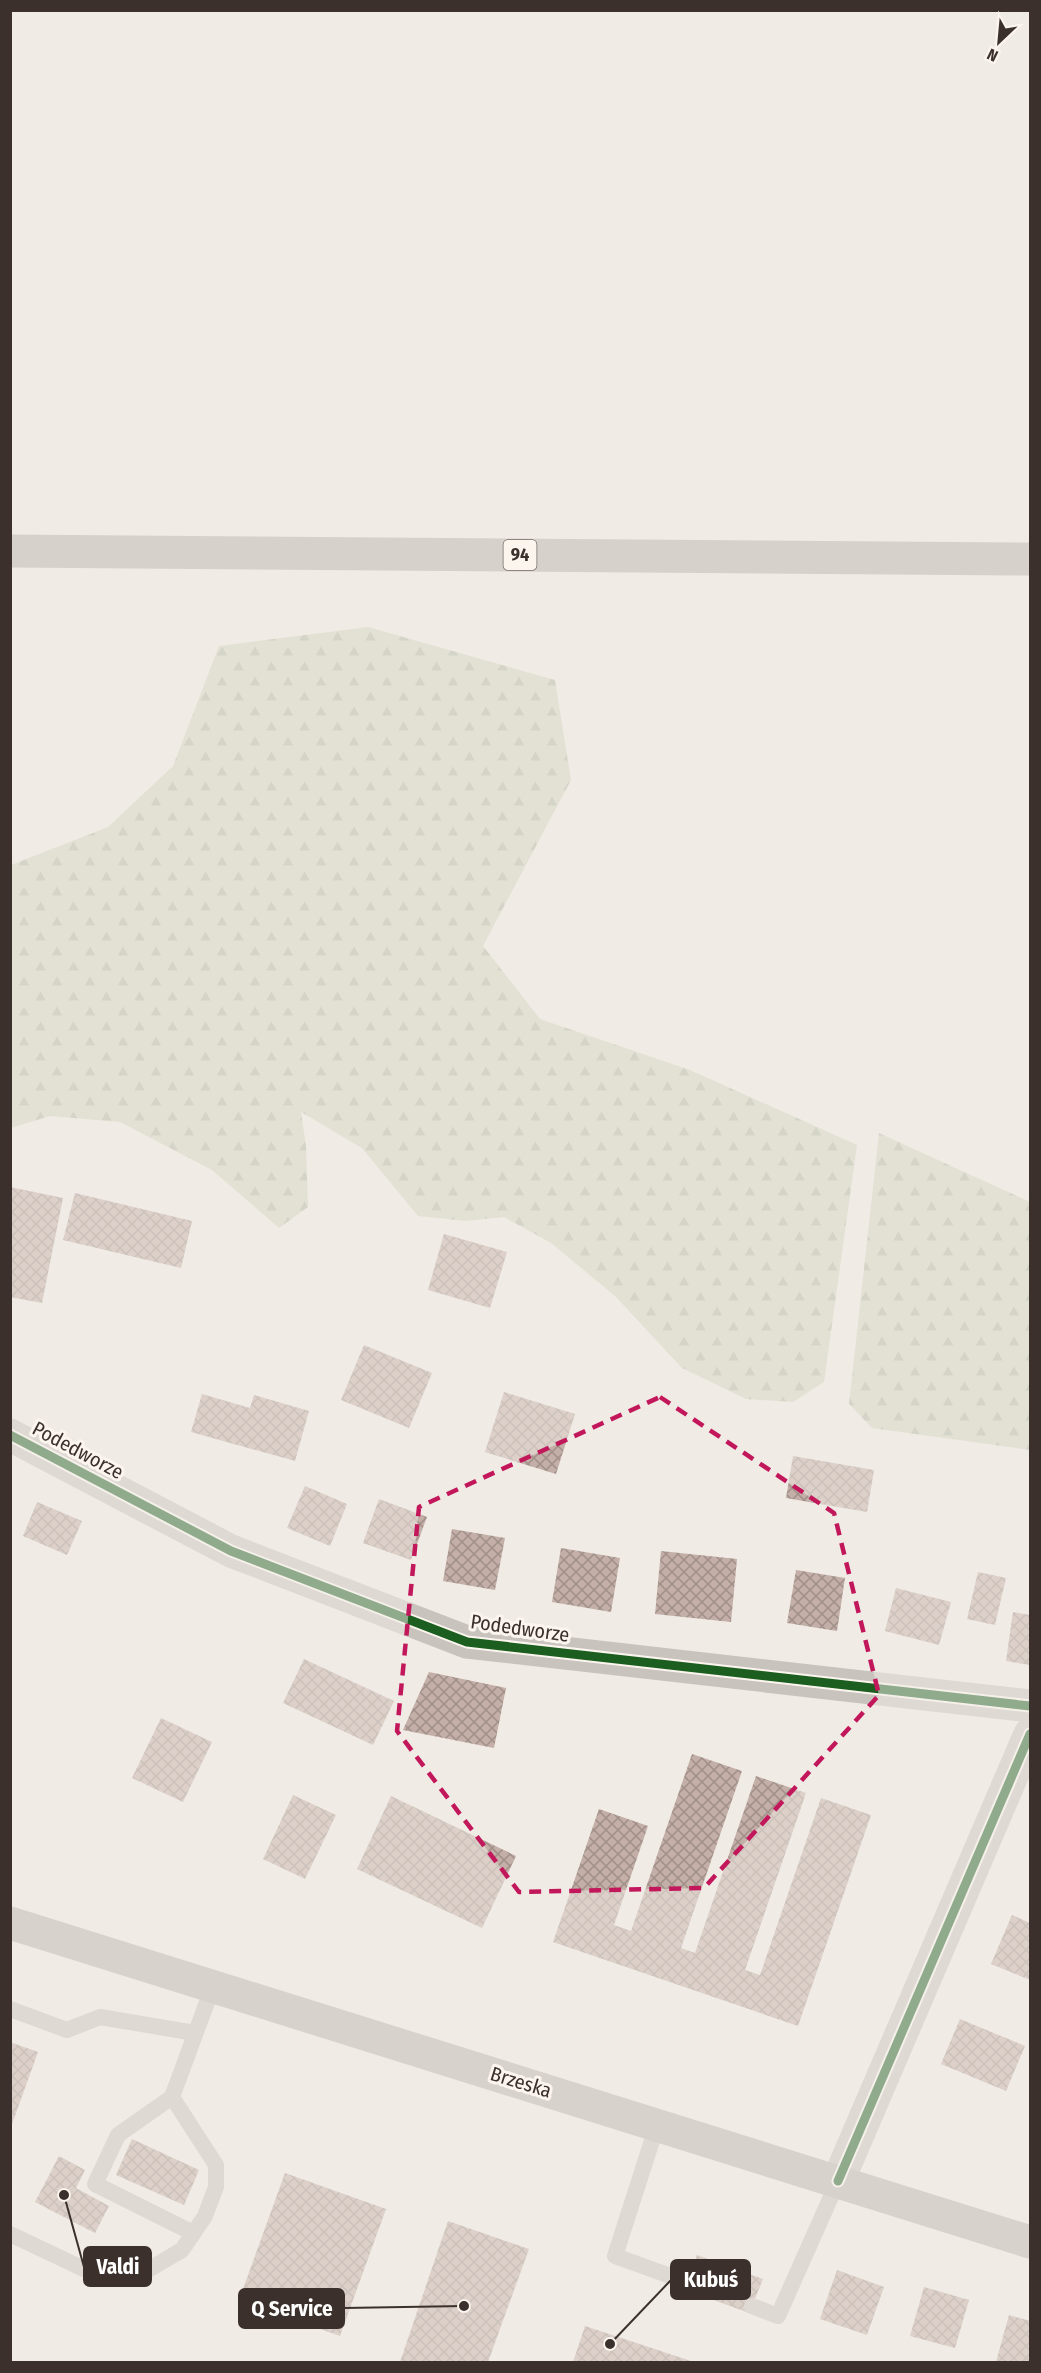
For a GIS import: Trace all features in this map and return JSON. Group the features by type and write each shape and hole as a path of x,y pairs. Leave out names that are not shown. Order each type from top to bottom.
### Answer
{"main road":[{"name":"94","path":"10,551 1030,559"},
{"name":"Brzeska","path":"10,1923 1030,2242"}],"street":[{"name":"Podedworze","path":"10,1435 231,1551 467,1642 1030,1706"},
{"path":"838,2181 1030,1734"}],"lane":[{"path":"193,2233 95,2184 118,2135 172,2097 213,1986"},
{"path":"10,2009 67,2030 100,2017 195,2033"},
{"path":"10,2234 88,2271 146,2271 182,2250 206,2216 216,2187 216,2165 172,2097"},
{"path":"657,2125 615,2256 687,2282"},
{"path":"752,2306 778,2316 838,2181"}],"highlighted area":[{"path":"660,1397 834,1513 879,1695 704,1888 519,1892 397,1731 419,1507"}],"green space":[{"path":"368,627 555,680 571,780 483,946 540,1019 690,1070 857,1145 824,1382 793,1402 746,1399 682,1368 615,1296 551,1243 504,1217 466,1221 418,1216 362,1148 301,1112 306,1146 308,1207 279,1228 212,1170 120,1122 50,1116 11,1128 11,865 108,827 173,766 219,646"},
{"path":"879,1133 1030,1202 1030,1450 872,1428 849,1404"}],"building":[{"path":"10,1187 63,1198 42,1303 10,1297"},
{"path":"75,1193 192,1221 181,1268 63,1240"},
{"path":"444,1234 507,1252 490,1308 428,1290"},
{"path":"364,1345 432,1373 409,1428 341,1400"},
{"path":"504,1392 575,1414 556,1474 485,1452"},
{"path":"202,1394 250,1408 254,1395 309,1411 295,1461 191,1432"},
{"path":"793,1456 874,1470 867,1512 786,1498"},
{"path":"305,1486 347,1504 330,1546 287,1528"},
{"path":"379,1499 427,1517 411,1560 363,1543"},
{"path":"37,1502 82,1521 67,1555 23,1536"},
{"path":"452,1529 505,1538 495,1590 443,1581"},
{"path":"561,1548 620,1558 611,1612 552,1602"},
{"path":"661,1551 737,1559 731,1622 655,1614"},
{"path":"796,1570 845,1578 837,1631 787,1623"},
{"path":"978,1572 1006,1578 995,1625 967,1619"},
{"path":"896,1588 951,1602 939,1645 885,1631"},
{"path":"1013,1612 1030,1615 1030,1665 1006,1661"},
{"path":"304,1659 394,1701 373,1745 283,1703"},
{"path":"429,1672 506,1688 494,1748 403,1730"},
{"path":"161,1718 212,1742 183,1802 132,1778"},
{"path":"692,1754 742,1771 681,1948 695,1953 756,1776 806,1793 745,1970 760,1975 821,1798 871,1815 798,2026 553,1942 599,1809 648,1826 614,1925 631,1931"},
{"path":"293,1795 336,1815 305,1879 263,1859"},
{"path":"391,1796 516,1856 482,1928 357,1869"},
{"path":"1012,1915 1030,1923 1030,1980 991,1964"},
{"path":"960,2019 1025,2046 1006,2091 941,2064"},
{"path":"10,2042 38,2052 11,2127 10,2127"},
{"path":"132,2139 199,2170 184,2205 116,2175"},
{"path":"59,2156 85,2170 76,2188 109,2206 95,2233 35,2202"},
{"path":"285,2173 386,2209 340,2336 239,2300"},
{"path":"448,2221 529,2249 488,2362 400,2362"},
{"path":"697,2255 763,2279 749,2313 684,2289"},
{"path":"837,2270 884,2287 867,2335 820,2319"},
{"path":"924,2287 969,2300 955,2348 910,2336"},
{"path":"1009,2315 1030,2321 1030,2362 996,2362"},
{"path":"585,2326 694,2362 573,2362"}],"cycle path":[{"path":"10,1435 231,1551 467,1642 1030,1706"},
{"path":"838,2181 1030,1734"}],"place":[{"name":"Valdi","path":"64,2195"},
{"name":"Q Service","path":"464,2306"},
{"name":"Kubuś","path":"610,2344"}]}
